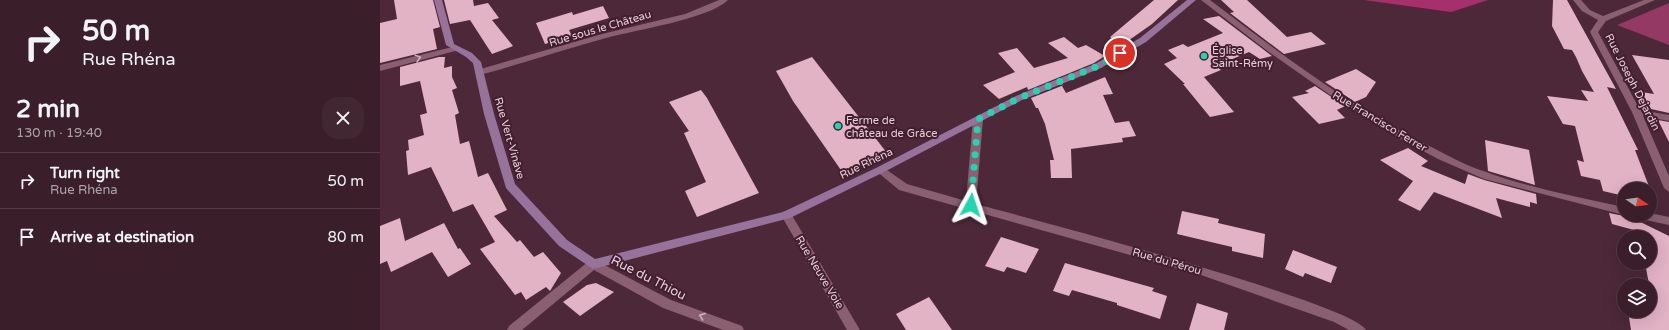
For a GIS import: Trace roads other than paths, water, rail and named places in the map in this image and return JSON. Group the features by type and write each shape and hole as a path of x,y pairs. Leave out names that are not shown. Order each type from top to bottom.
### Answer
{"street":[{"name":"Rue Vert-Vinâve","path":"438,0 450,45 469,55 477,62 489,114 510,185 563,242 594,264"},
{"name":"Rue sous le Château","path":"480,72 527,60 622,31 696,12 724,0"},
{"name":"Rue Rhéna","path":"594,264 786,215 880,170 1019,98 1098,66 1143,40 1192,0"},
{"name":"Rue Francisco Ferrer","path":"1205,0 1242,29 1349,104 1412,143 1479,174 1558,196 1617,209"},
{"name":"Rue Joseph Dejardin","path":"1577,0 1580,6 1591,14 1603,19 1594,32 1637,112 1669,188"},
{"path":"1603,19 1651,0"},
{"path":"380,68 456,48"},
{"path":"1637,112 1669,118"},
{"path":"971,205 978,119"},
{"name":"Rue du Pérou","path":"880,170 904,187 1202,271 1338,318 1360,330"},
{"name":"Rue Neuve Voie","path":"786,215 854,330"},
{"path":"1657,218 1669,221"},
{"path":"513,330 594,264"},
{"name":"Rue du Thiou","path":"594,264 667,304 738,330"}],"place":[{"name":"Église Saint-Rémy","path":"1204,56"},
{"name":"Ferme de château de Grâce","path":"838,126"}]}
